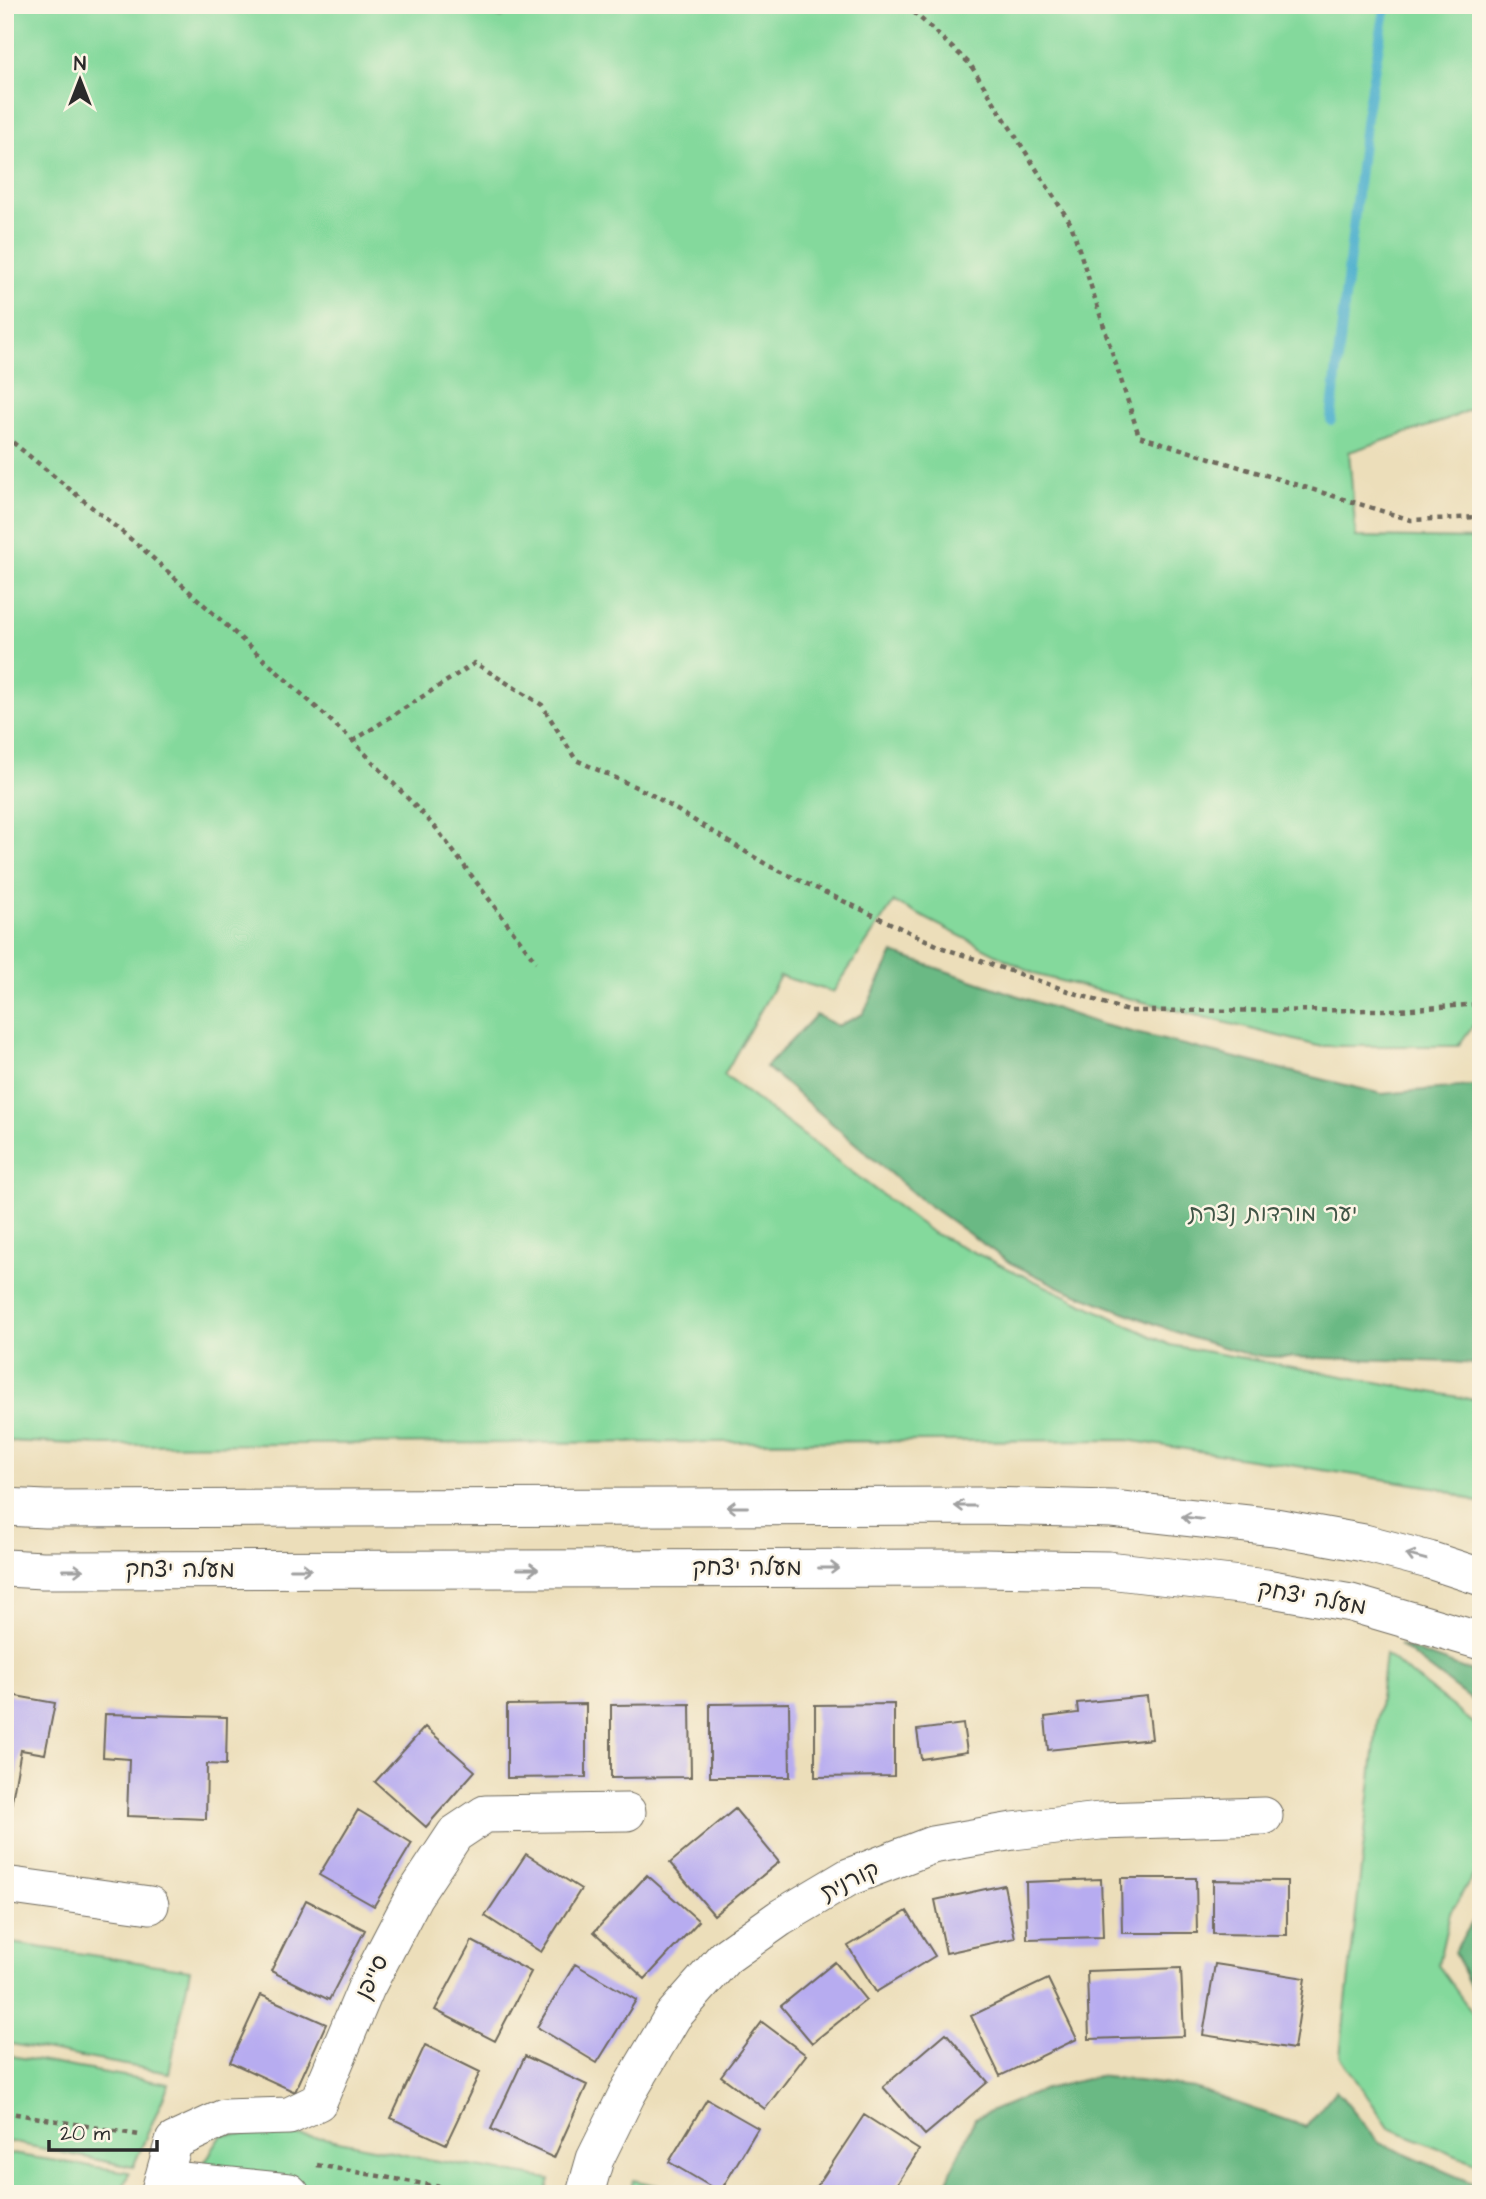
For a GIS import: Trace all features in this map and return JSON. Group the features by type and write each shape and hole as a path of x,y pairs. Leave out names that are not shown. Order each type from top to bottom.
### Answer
{"street":[{"path":"5,1507 984,1506 1112,1509 1275,1527 1364,1543 1481,1577"},
{"name":"מעלה יצחק","path":"5,1568 1108,1570 1266,1588 1351,1602 1481,1641"},
{"name":"סייפן","path":"161,2186 174,2141 225,2118 289,2116 318,2102 366,1987 414,1896 456,1834 485,1814 627,1812"},
{"name":"קורנית","path":"585,2194 595,2159 627,2094 673,2016 725,1957 780,1919 849,1877 932,1845 1013,1831 1100,1821 1264,1816"},
{"path":"5,1885 150,1905"},
{"path":"161,2186 291,2194"}],"path":[{"path":"906,5 970,64 1071,224 1139,436 1412,520 1481,517"},
{"path":"5,436 144,550 354,741 436,828 536,962"},
{"path":"354,741 475,663 542,705 576,760 649,793 769,866 943,948 1127,1011 1399,1010 1481,1003"}],"green space":[{"path":"5,5 466,5 502,18 510,5 1481,5 1481,404 1447,420 1349,452 1356,537 1481,539 1481,1014 1458,1046 1318,1046 1037,975 894,902 833,992 780,976 724,1075 931,1232 1170,1345 1481,1401 1481,1504 1440,1488 1127,1440 103,1445 5,1441"},
{"name":"יער מורדות נצרת","path":"893,953 1103,1025 1382,1094 1481,1085 1481,1365 1253,1356 1189,1337 1064,1289 1010,1263 920,1199 766,1067 816,1015 838,1026 863,1014"},
{"path":"1399,1645 1481,1675 1481,1707"},
{"path":"1385,1654 1481,1729 1481,1863 1450,1913 1438,1965 1481,2025 1481,2165 1389,2128 1340,2056"},
{"path":"1481,1908 1481,2009 1454,1952"},
{"path":"5,1942 190,1970 169,2073 5,2043"},
{"path":"5,2055 169,2084 133,2167 5,2141"},
{"path":"1098,2076 1194,2088 1306,2127 1336,2090 1379,2143 1481,2187 1481,2194 941,2194 975,2118 1042,2090"},
{"path":"261,2133 325,2138 420,2158 550,2179 546,2194 321,2194 200,2169 222,2135"},
{"path":"5,2153 129,2172 121,2194 5,2194"},
{"path":"633,2180 695,2194 630,2194"}],"building":[{"path":"5,1694 55,1703 45,1754 21,1750 11,1806 5,1804"},
{"path":"1147,1696 1152,1739 1048,1750 1045,1717 1078,1713 1077,1703"},
{"path":"789,1703 790,1777 710,1777 710,1704"},
{"path":"586,1704 586,1777 507,1778 507,1705"},
{"path":"690,1704 691,1777 611,1778 611,1705"},
{"path":"894,1704 894,1776 815,1777 815,1705"},
{"path":"105,1714 227,1717 226,1765 207,1764 206,1819 127,1816 129,1759 103,1757"},
{"path":"963,1724 967,1752 921,1759 917,1730"},
{"path":"425,1727 475,1771 426,1827 375,1782"},
{"path":"735,1809 779,1862 714,1915 670,1863"},
{"path":"358,1810 412,1843 374,1906 319,1875"},
{"path":"526,1854 581,1889 541,1952 485,1916"},
{"path":"647,1875 699,1921 645,1979 594,1932"},
{"path":"1121,1878 1196,1878 1197,1933 1122,1933"},
{"path":"1101,1879 1103,1937 1027,1939 1026,1882"},
{"path":"1213,1880 1287,1881 1287,1935 1213,1934"},
{"path":"1004,1885 1015,1938 946,1953 935,1900"},
{"path":"306,1900 365,1930 329,2000 271,1971"},
{"path":"907,1911 935,1956 876,1992 848,1946"},
{"path":"472,1941 531,1972 495,2041 435,2010"},
{"path":"835,1962 866,2000 812,2043 781,2006"},
{"path":"575,1964 636,2000 597,2063 537,2027"},
{"path":"1215,1964 1305,1978 1294,2049 1203,2035"},
{"path":"1181,1968 1184,2036 1089,2039 1087,1971"},
{"path":"1048,1979 1077,2039 1000,2076 971,2016"},
{"path":"261,1995 326,2024 295,2092 230,2062"},
{"path":"762,2022 806,2055 765,2109 721,2076"},
{"path":"946,2033 988,2082 925,2135 883,2087"},
{"path":"425,2045 480,2072 446,2144 391,2118"},
{"path":"525,2056 587,2085 554,2158 491,2129"},
{"path":"707,2099 758,2128 720,2192 669,2162"},
{"path":"864,2115 919,2150 891,2194 825,2194 816,2188"}],"waterway":[{"path":"1331,420 1366,116 1386,5"}]}
